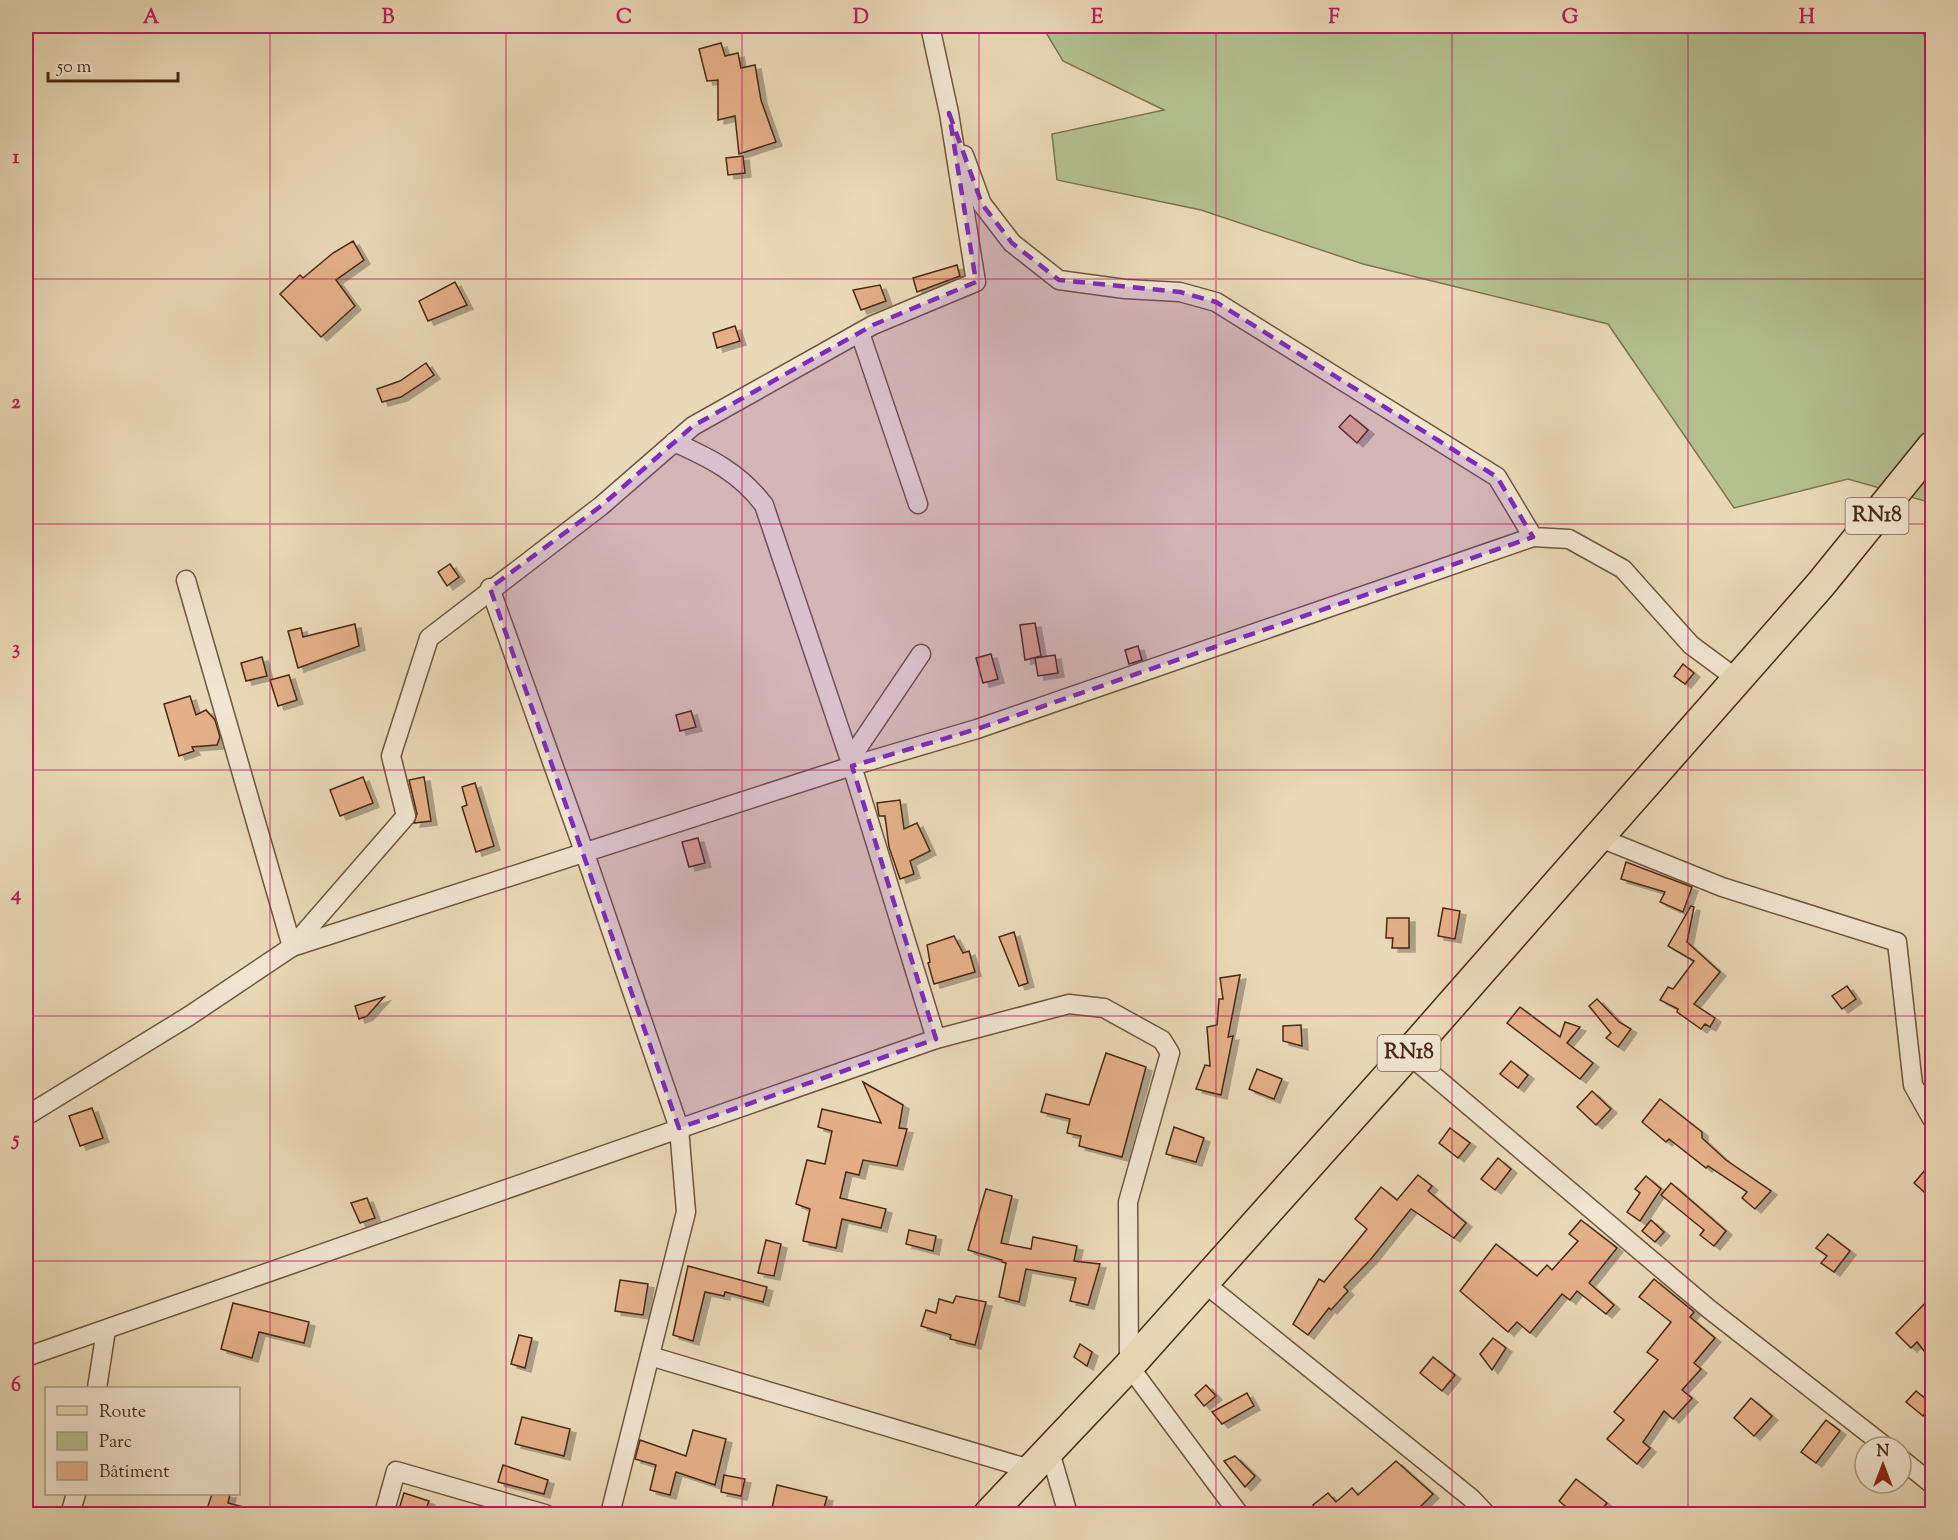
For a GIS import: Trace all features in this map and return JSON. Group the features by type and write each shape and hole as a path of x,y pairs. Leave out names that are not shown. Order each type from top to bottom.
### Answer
{"main road":[{"name":"RN18","path":"989,1515 1128,1366 1408,1054 1821,584 1932,447"}],"street":[{"path":"26,1116 189,1016 292,947 406,816 392,756 429,638 490,588 601,506 693,426 860,333 976,282 949,113 930,26"},
{"path":"949,113 982,204 1012,243 1059,280 1125,289 1180,292 1216,302 1497,477 1533,537"},
{"path":"860,333 918,504"},
{"path":"674,442 710,458 737,475 764,506 852,766 936,1040"},
{"path":"292,947 852,766 977,729 1533,537 1569,539 1623,569 1691,645 1737,680"},
{"path":"186,580 292,947"},
{"path":"490,588 679,1128 686,1212 610,1515"},
{"path":"852,766 855,752 921,654"},
{"path":"1598,837 1722,887 1897,942 1913,1085 1932,1119"},
{"path":"26,1357 936,1040 1069,1004 1104,1008 1162,1040 1170,1053 1128,1202 1128,1366 1239,1515"},
{"path":"1408,1054 1709,1309 1871,1435"},
{"path":"1203,1282 1471,1498 1486,1515"},
{"path":"97,1387 106,1330"},
{"path":"650,1356 1041,1461 1068,1515"},
{"path":"1913,1469 1932,1484"},
{"path":"384,1515 396,1471 545,1515"},
{"path":"70,1515 76,1495"}],"highlighted area":[{"path":"949,113 982,204 1012,243 1059,280 1180,292 1216,302 1497,477 1533,537 977,729 852,766 936,1039 679,1128 490,588 601,506 693,426 873,325 976,282"}],"green space":[{"path":"1042,26 1918,26 1932,46 1932,503 1848,479 1734,508 1608,324 1363,264 1201,210 1057,180 1052,134 1164,110 1063,61"}],"building":[{"path":"721,43 725,56 738,53 741,68 755,65 761,100 776,142 739,154 735,116 718,120 718,80 707,81 699,49"},
{"path":"743,156 745,173 728,175 726,158"},
{"path":"353,241 364,260 336,280 355,306 321,337 280,294 300,275 303,278 333,253"},
{"path":"957,265 960,276 917,292 913,278"},
{"path":"455,282 467,305 428,321 419,301"},
{"path":"880,285 886,301 861,310 853,290"},
{"path":"735,326 740,341 717,348 713,333"},
{"path":"426,363 434,375 401,397 382,402 377,389 400,381"},
{"path":"1350,415 1368,430 1357,443 1339,427"},
{"path":"450,564 459,577 447,586 438,572"},
{"path":"1035,623 1041,656 1025,660 1020,625"},
{"path":"355,624 359,646 298,668 288,631 301,628 303,637"},
{"path":"1138,646 1142,660 1129,664 1125,650"},
{"path":"991,654 998,679 983,683 976,658"},
{"path":"1055,655 1058,673 1038,676 1035,658"},
{"path":"262,657 267,676 246,681 241,663"},
{"path":"1683,664 1694,673 1685,684 1674,676"},
{"path":"289,675 297,700 278,706 270,680"},
{"path":"190,696 196,715 206,710 215,720 220,737 217,745 192,747 194,751 179,756 164,704"},
{"path":"691,711 696,727 680,731 676,715"},
{"path":"363,777 373,803 340,816 330,790"},
{"path":"424,777 431,821 414,823 417,814 409,780"},
{"path":"475,783 494,846 476,852 462,807 467,805 462,787"},
{"path":"900,800 904,829 917,823 930,851 910,861 914,874 900,879 889,847 885,816 879,816 877,803"},
{"path":"698,838 705,863 689,867 682,842"},
{"path":"1626,862 1692,887 1683,912 1660,902 1665,892 1621,879"},
{"path":"1691,906 1694,907 1687,942 1720,972 1694,1004 1715,1018 1710,1027 1705,1024 1701,1029 1677,1012 1678,1009 1660,1000 1668,987 1673,989 1694,961 1668,946"},
{"path":"1443,908 1460,911 1455,939 1438,936"},
{"path":"1387,918 1409,918 1409,948 1392,948 1393,938 1386,938"},
{"path":"1014,932 1028,983 1019,986 999,937"},
{"path":"954,936 963,953 969,951 975,972 934,984 928,963 930,962 927,945"},
{"path":"1240,975 1228,1037 1233,1036 1221,1095 1196,1089 1205,1065 1210,1066 1207,1027 1217,1025 1219,999 1223,999 1220,978"},
{"path":"1847,986 1856,999 1842,1009 1832,996"},
{"path":"384,997 367,1016 359,1019 355,1006"},
{"path":"1597,999 1619,1022 1631,1029 1618,1047 1606,1038 1611,1033 1589,1006"},
{"path":"1520,1007 1560,1037 1565,1022 1580,1027 1567,1043 1593,1063 1580,1079 1507,1023"},
{"path":"1301,1025 1302,1046 1283,1041 1283,1026"},
{"path":"1106,1053 1146,1067 1122,1157 1079,1146 1081,1136 1067,1133 1070,1119 1041,1112 1046,1094 1089,1105"},
{"path":"1511,1061 1528,1075 1518,1088 1500,1074"},
{"path":"1257,1069 1282,1079 1274,1099 1249,1089"},
{"path":"863,1082 903,1105 899,1128 907,1129 897,1166 863,1160 859,1175 846,1172 840,1198 886,1209 881,1228 842,1219 836,1248 803,1241 810,1209 796,1204 807,1160 825,1164 832,1131 818,1127 822,1109 881,1123"},
{"path":"1592,1091 1611,1109 1596,1125 1577,1107"},
{"path":"1660,1099 1702,1132 1702,1138 1726,1160 1771,1191 1755,1209 1742,1198 1747,1192 1708,1166 1706,1168 1669,1139 1666,1142 1642,1122"},
{"path":"92,1108 103,1138 80,1146 69,1116"},
{"path":"1174,1127 1204,1138 1196,1162 1166,1154"},
{"path":"1450,1128 1470,1143 1458,1158 1439,1143"},
{"path":"1498,1158 1511,1169 1495,1190 1481,1179"},
{"path":"1932,1162 1932,1199 1914,1183"},
{"path":"1418,1175 1432,1186 1428,1191 1466,1223 1454,1238 1411,1209 1371,1259 1344,1287 1348,1291 1331,1310 1329,1308 1308,1335 1293,1324 1319,1279 1324,1282 1367,1229 1355,1219 1381,1187 1397,1200"},
{"path":"1646,1176 1661,1189 1640,1221 1627,1212 1640,1193 1635,1189"},
{"path":"1671,1183 1726,1231 1714,1246 1700,1235 1704,1230 1661,1195"},
{"path":"986,1189 1012,1196 1001,1243 1031,1249 1033,1237 1077,1246 1074,1261 1100,1264 1088,1305 1070,1301 1076,1278 1026,1269 1019,1302 999,1297 1006,1263 968,1250"},
{"path":"367,1198 375,1218 360,1223 351,1203"},
{"path":"1581,1220 1617,1248 1589,1283 1614,1305 1606,1314 1577,1291 1570,1300 1562,1294 1530,1333 1517,1322 1508,1332 1460,1291 1496,1244 1537,1276 1547,1265 1552,1270 1578,1241 1569,1234"},
{"path":"1651,1220 1664,1232 1655,1242 1642,1231"},
{"path":"909,1230 936,1236 933,1251 906,1244"},
{"path":"1828,1234 1850,1251 1834,1272 1821,1263 1827,1256 1816,1248"},
{"path":"766,1240 781,1244 774,1276 758,1273"},
{"path":"688,1266 767,1287 763,1302 725,1292 724,1296 705,1292 693,1341 673,1335"},
{"path":"1654,1279 1694,1312 1690,1317 1715,1338 1694,1363 1701,1369 1682,1390 1692,1398 1673,1419 1664,1411 1643,1442 1650,1448 1637,1464 1607,1439 1624,1420 1614,1412 1658,1360 1647,1352 1671,1322 1639,1297"},
{"path":"620,1280 648,1284 643,1315 615,1311"},
{"path":"956,1296 986,1302 975,1345 950,1339 951,1335 921,1326 926,1310 936,1313 939,1299 953,1303"},
{"path":"1932,1296 1932,1327 1927,1332 1932,1338 1932,1361 1917,1342 1911,1348 1896,1333"},
{"path":"233,1303 309,1322 304,1343 259,1332 252,1358 221,1349"},
{"path":"519,1335 532,1338 525,1368 511,1364"},
{"path":"1493,1338 1506,1348 1492,1370 1480,1354"},
{"path":"1080,1344 1092,1352 1087,1366 1074,1357"},
{"path":"1433,1357 1455,1375 1442,1391 1420,1373"},
{"path":"1206,1385 1216,1396 1204,1406 1195,1395"},
{"path":"1916,1391 1932,1404 1923,1416 1906,1402"},
{"path":"1247,1393 1254,1406 1222,1424 1212,1412"},
{"path":"1751,1398 1772,1416 1754,1436 1734,1418"},
{"path":"522,1417 570,1429 564,1456 515,1444"},
{"path":"1826,1420 1840,1431 1816,1463 1801,1452"},
{"path":"693,1430 726,1439 715,1485 676,1472 670,1495 650,1490 656,1465 635,1459 640,1440 686,1456"},
{"path":"1235,1456 1255,1476 1245,1487 1224,1461"},
{"path":"1396,1461 1433,1494 1412,1515 1318,1515 1313,1505 1328,1493 1336,1502 1352,1488 1358,1495"},
{"path":"503,1465 548,1480 544,1494 498,1482"},
{"path":"724,1475 745,1479 741,1496 721,1492"},
{"path":"1576,1479 1607,1503 1597,1515 1576,1515 1559,1501"},
{"path":"777,1485 827,1497 822,1515 800,1515 772,1508"},
{"path":"404,1493 429,1501 424,1515 399,1509"},
{"path":"212,1495 230,1495 228,1503 255,1510 255,1515 205,1515"}]}
